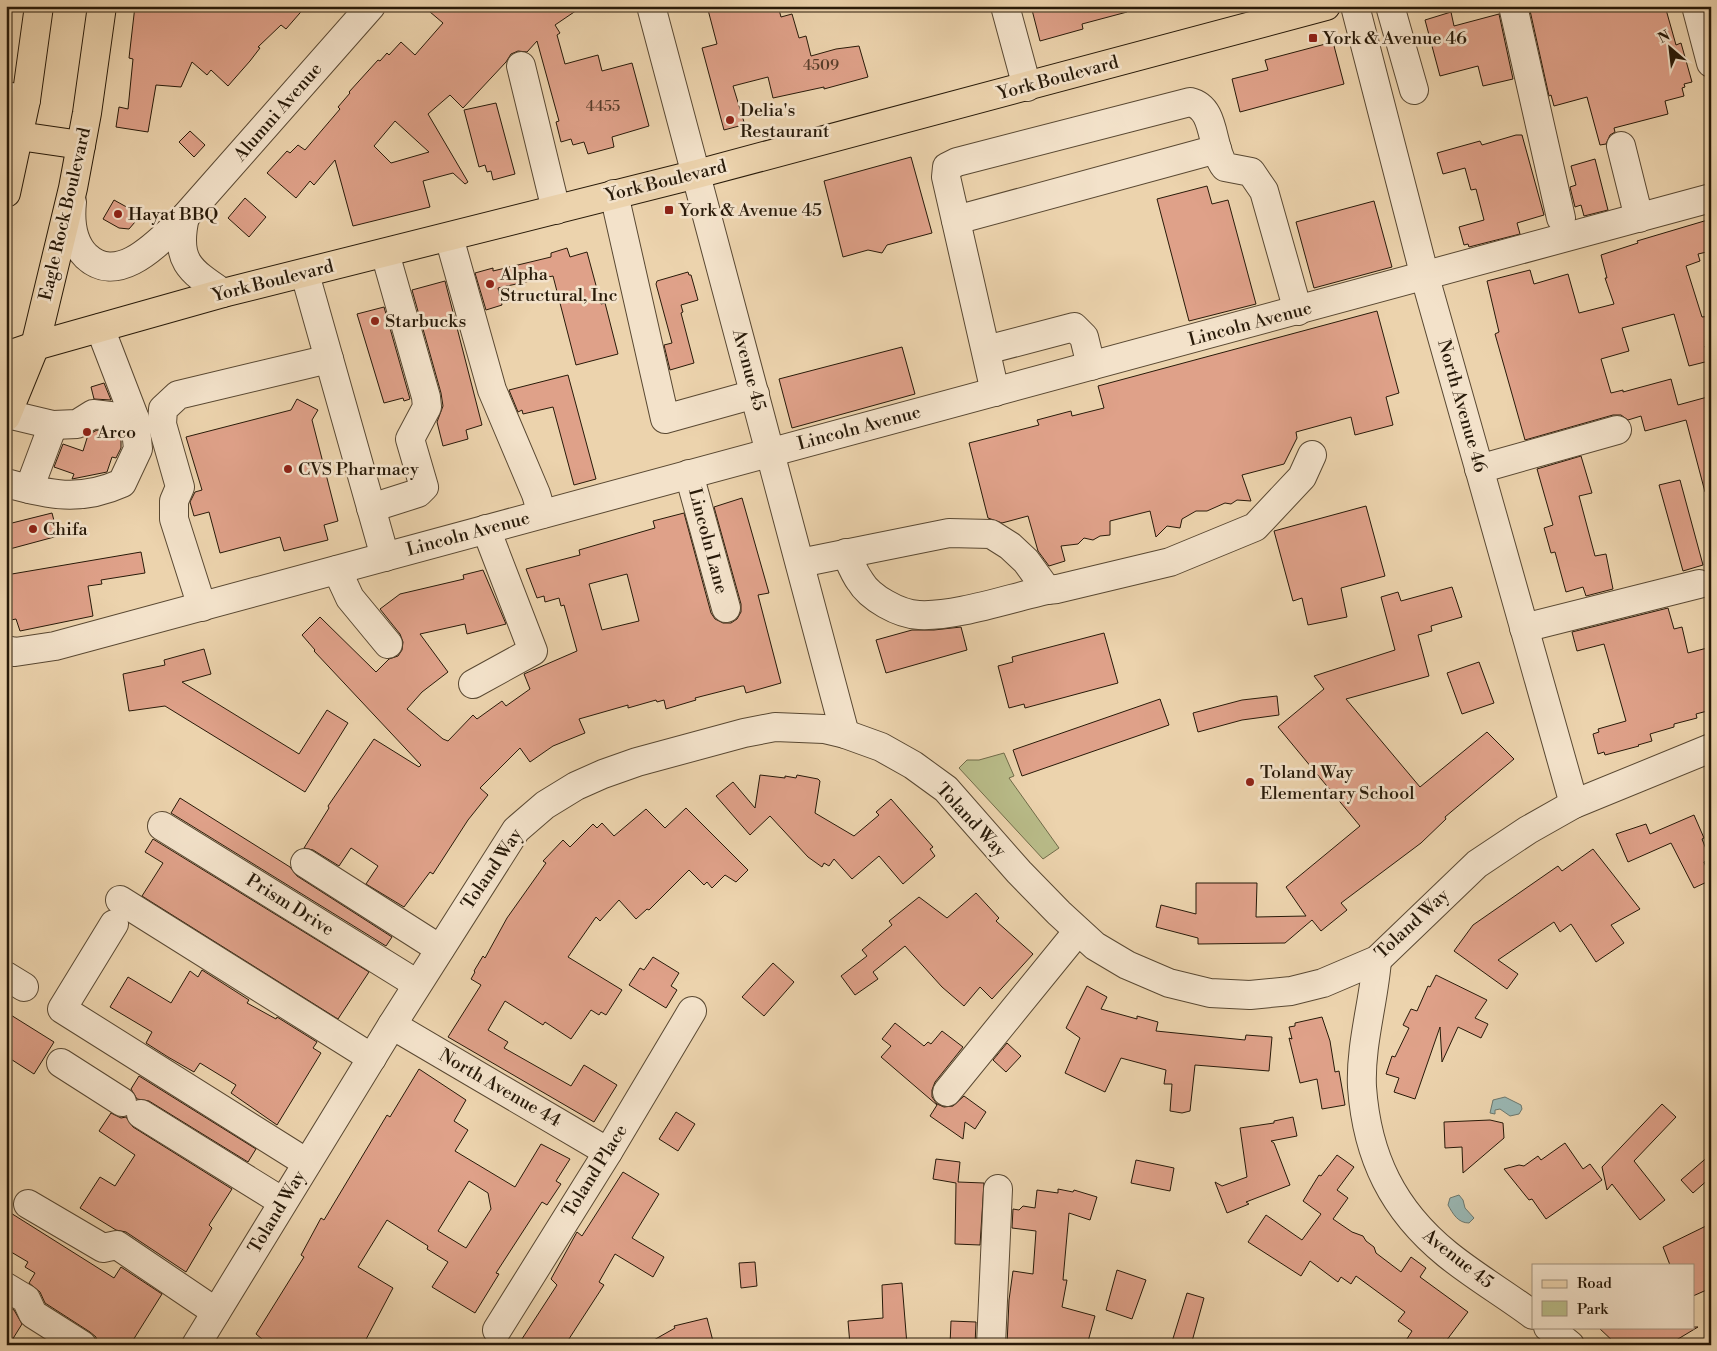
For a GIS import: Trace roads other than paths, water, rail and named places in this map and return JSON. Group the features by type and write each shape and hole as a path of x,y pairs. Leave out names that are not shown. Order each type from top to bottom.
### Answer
{"main road":[{"path":"6,193 19,136 16,98 39,6"},
{"name":"Eagle Rock Boulevard","path":"7,415 35,346 73,188 102,6"},
{"name":"York Boulevard","path":"6,356 35,346 223,293 305,274 697,174 1326,6"},
{"path":"19,136 81,145"}],"street":[{"name":"Alumni Avenue","path":"73,188 71,211 73,232 80,250 92,261 105,266 119,267 134,260 160,241 185,217 371,6"},
{"name":"Avenue 45","path":"651,6 845,734"},
{"path":"1005,6 1027,87"},
{"name":"North Avenue 46","path":"1355,6 1425,277 1574,804"},
{"path":"1390,6 1414,90"},
{"path":"1513,6 1561,218"},
{"path":"1696,6 1711,63"},
{"path":"521,66 556,210"},
{"path":"996,392 946,177 946,167 957,162 1190,102 1198,104 1206,112 1220,160 1225,166 1251,172 1264,191 1298,311"},
{"path":"1621,146 1639,218"},
{"path":"956,220 1217,149"},
{"path":"614,194 665,419 755,394"},
{"name":"Lincoln Avenue","path":"6,650 15,652 55,646 1425,277 1711,198"},
{"path":"185,217 181,237 182,250 188,265 223,293"},
{"path":"450,237 492,390 536,494 542,514"},
{"path":"371,508 422,491 424,487 410,439 427,407 426,397 385,253"},
{"path":"305,274 385,557"},
{"path":"986,350 1074,327 1084,337 1091,366"},
{"path":"53,425 18,486 47,494 75,495 101,493 122,483 138,449 135,419 100,328"},
{"path":"202,607 174,520 174,502 180,487 162,424 163,409 178,395 329,359"},
{"path":"7,415 53,425 77,424 93,414 135,419"},
{"path":"1480,469 1617,430"},
{"path":"846,554 860,582 876,597 894,607 918,615 949,612 1170,562 1255,527 1302,477 1312,455"},
{"name":"Lincoln Lane","path":"689,474 726,608"},
{"path":"473,684 533,651 486,529"},
{"path":"800,562 884,548 950,533 991,534 1010,546 1026,561 1047,590"},
{"path":"337,570 350,598 388,644"},
{"path":"1524,628 1699,584"},
{"name":"Toland Way","path":"196,1345 392,1025 516,830 545,805 576,786 638,762 744,733 783,728 824,729 845,734 881,747 913,765 946,789 1019,872 1095,946 1127,965 1169,983 1210,993 1250,996 1291,991 1323,983 1377,960 1477,864 1528,830 1574,804 1711,748"},
{"name":"Prism Drive","path":"162,826 418,984"},
{"path":"305,863 440,949"},
{"path":"307,1163 62,1009 117,912 372,1058"},
{"path":"947,1092 1078,931"},
{"name":"Avenue 45","path":"1377,960 1364,1054 1362,1086 1368,1127 1378,1162 1390,1190 1402,1210 1447,1255 1532,1314"},
{"name":"Toland Place","path":"497,1330 608,1152 692,1010"},
{"name":"North Avenue 44","path":"392,1025 608,1152"},
{"path":"61,1064 283,1202"},
{"path":"991,1345 998,1189"},
{"path":"28,1204 103,1248 117,1245 216,1312"},
{"path":"6,1287 26,1300 33,1314 82,1345"},
{"path":"1549,1328 1570,1345"}],"water":[{"path":"1505,1097 1521,1105 1522,1109 1519,1114 1510,1116 1500,1109 1495,1110 1495,1114 1490,1113 1493,1100"},
{"path":"1459,1195 1463,1200 1465,1208 1474,1218 1469,1223 1459,1220 1448,1205 1450,1198"}],"place":[{"name":"York & Avenue 46","path":"1313,38"},
{"name":"Delia's Restaurant","path":"730,120"},
{"name":"York & Avenue 45","path":"669,210"},
{"name":"Hayat BBQ","path":"118,214"},
{"name":"Alpha Structural, Inc","path":"490,284"},
{"name":"Starbucks","path":"375,321"},
{"name":"Arco","path":"87,432"},
{"name":"CVS Pharmacy","path":"288,469"},
{"name":"Chifa","path":"33,529"},
{"name":"Toland Way Elementary School","path":"1250,782"}]}
